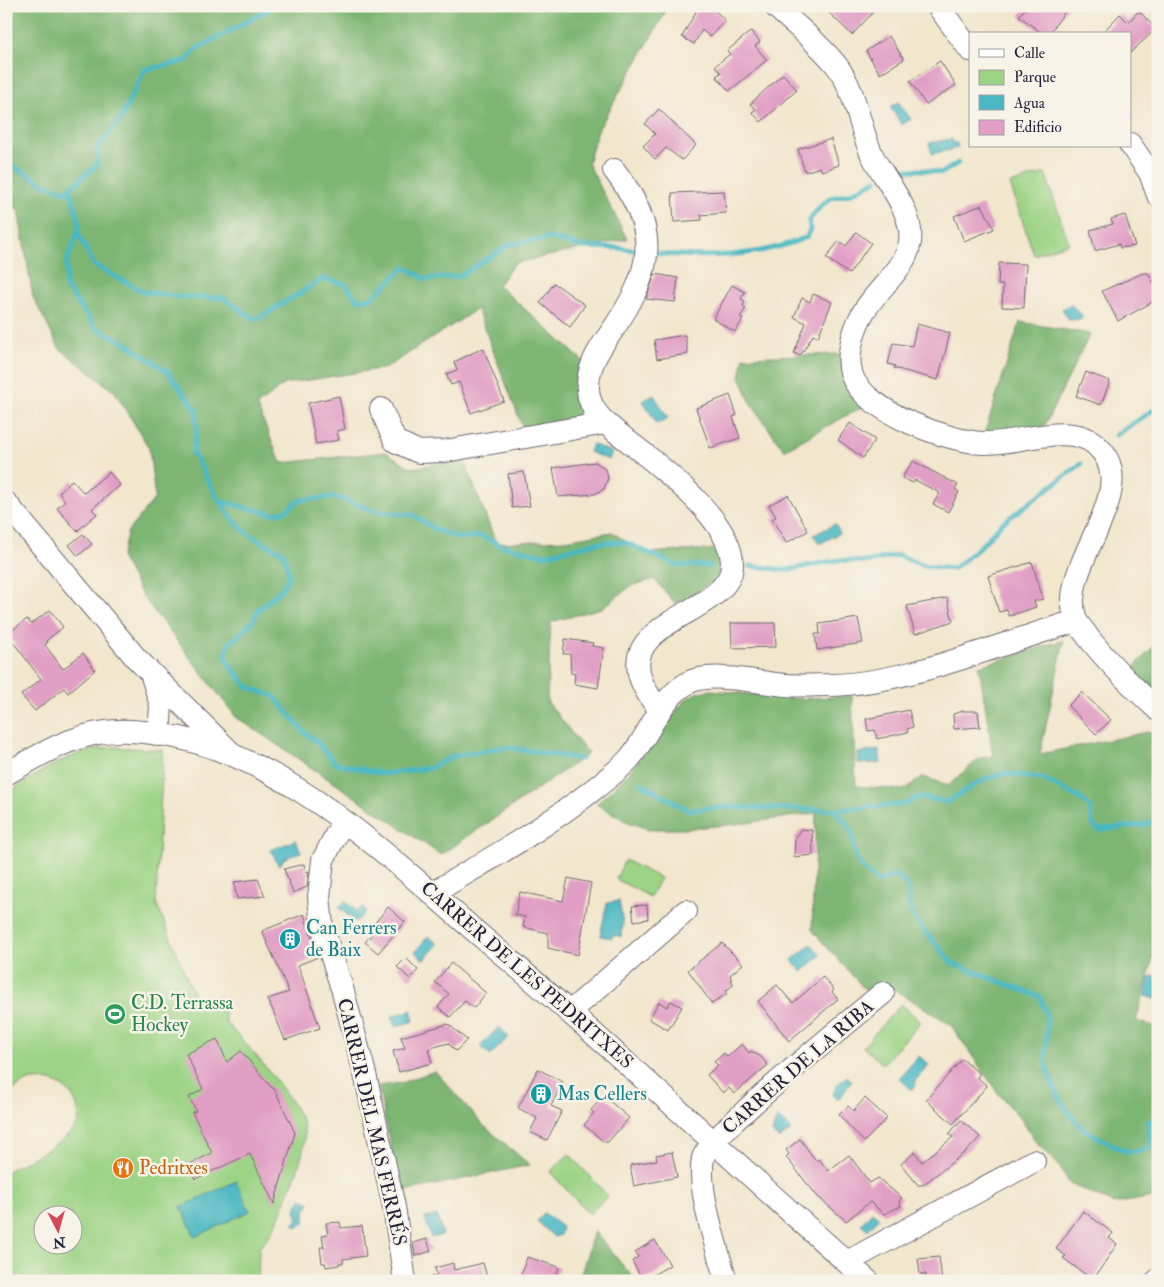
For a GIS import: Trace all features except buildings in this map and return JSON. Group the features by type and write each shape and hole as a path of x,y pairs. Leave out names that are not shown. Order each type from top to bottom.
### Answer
{"street":[{"path":"775,6 836,65 844,77 872,154 896,196 909,228 910,242 906,254 863,312 855,330 849,353 852,375 857,385 880,406 909,422 943,434 983,443 1076,435 1096,444 1110,468 1111,493 1077,579 1073,599 1076,621 1107,662 1158,710"},
{"path":"938,6 969,49"},
{"path":"1132,147 1150,173 1158,195"},
{"path":"614,170 635,200 642,220 646,242 646,265 621,318 599,350 590,373 589,398 597,416 674,478 710,515 726,539 732,567 724,584 664,626 643,647 637,662 640,679 648,697 660,710"},
{"path":"381,409 395,440 419,452 445,451 606,423"},
{"name":"CARRER DE LES PEDRITXES","path":"6,504 150,673 234,757"},
{"path":"433,893 546,824 600,784 630,758 660,710 686,684 700,677 719,677 790,685 863,682 941,663 1076,621"},
{"path":"150,673 161,705 159,735"},
{"name":"CARRER DE LES PEDRITXES","path":"6,774 56,744 101,732 130,730 188,741 234,757 276,775 372,842 433,893 571,1011 868,1281"},
{"name":"CARRER DEL MAS FERRÉS","path":"343,821 323,860 319,897 322,926 342,988 365,1074 394,1207 405,1281"},
{"path":"571,1011 686,911"},
{"name":"CARRER DE LA RIBA","path":"714,1142 883,993"},
{"path":"714,1142 704,1155 701,1175 726,1281"},
{"path":"847,1262 1034,1161"}],"green space":[{"path":"6,6 669,6 598,130 588,163 627,239 515,263 498,285 583,361 581,411 578,417 523,428 477,309 386,368 284,384 257,406 281,463 386,452 411,468 464,460 496,543 565,540 612,532 644,553 717,549 722,569 713,582 676,604 654,579 631,586 602,608 551,622 547,701 588,754 441,855 236,717 143,597 121,557 128,531 155,498 149,448 115,392 59,348 33,297 18,210 6,203"},
{"path":"1045,173 1069,243 1034,255 1010,184"},
{"path":"1020,322 1090,334 1044,427 1011,432 985,432"},
{"path":"840,354 864,406 784,450 751,404 740,376 744,357"},
{"path":"1064,640 1040,754 1158,730 1158,940 1136,1021 1158,1027 1158,1196 1114,1204 1070,1184 1056,1162 1038,1145 1021,1119 998,1093 950,1024 882,982 867,992 812,930 816,813 746,823 684,829 648,829 626,821 596,804 629,773 684,701 696,693 711,690 795,699 852,696 856,786 903,790 923,777 949,785 980,758 993,756 979,666"},
{"path":"1158,642 1158,695 1132,669"},
{"name":"C.D. Terrassa Hockey","path":"115,747 163,750 156,902 198,1005 220,996 228,1025 260,1060 294,1105 301,1118 304,1129 304,1146 300,1163 276,1223 269,1236 259,1248 258,1281 6,1281 6,1172 44,1151 71,1133 78,1123 79,1117 73,1097 63,1086 56,1083 33,1080 6,1095 6,794 58,763 85,752"},
{"path":"625,860 660,878 650,897 616,879"},
{"path":"901,1004 921,1022 883,1064 863,1047"},
{"path":"435,1071 484,1126 530,1165 401,1192 378,1086 401,1083"},
{"path":"569,1154 608,1196 589,1214 550,1172"},
{"path":"594,1231 631,1275 635,1281 579,1281"}],"water":[{"path":"898,102 911,119 902,125 890,107"},
{"path":"952,139 953,143 957,143 958,148 932,154 929,143"},
{"path":"1071,305 1082,315 1082,319 1069,320 1062,309"},
{"path":"654,395 668,418 657,424 643,401"},
{"path":"592,444 612,452 609,460 589,452"},
{"path":"835,524 840,533 819,544 814,535"},
{"path":"879,750 881,763 859,764 858,753"},
{"path":"296,840 301,852 283,859 282,863 278,865 271,850"},
{"path":"345,901 357,911 362,907 366,911 356,922 339,908"},
{"path":"619,901 623,924 621,937 613,935 612,938 600,936 607,903"},
{"path":"428,936 438,944 424,960 415,952"},
{"path":"811,944 821,955 802,972 792,960"},
{"path":"1149,977 1158,978 1156,999 1145,996"},
{"path":"411,1010 414,1021 395,1027 392,1016"},
{"path":"499,1027 509,1037 490,1056 480,1046"},
{"path":"919,1056 929,1065 915,1081 916,1085 912,1090 899,1078"},
{"path":"847,1076 852,1081 839,1099 833,1095 837,1085"},
{"path":"777,1117 792,1130 779,1139 772,1133"},
{"path":"236,1181 250,1211 195,1237 181,1207"},
{"path":"301,1198 310,1203 305,1210 305,1222 298,1227 293,1224 298,1219 295,1210"},
{"path":"872,1212 879,1218 868,1230 861,1224"},
{"path":"544,1213 562,1227 560,1235 554,1237 537,1221"},
{"path":"437,1215 443,1235 431,1238 425,1218"}],"waterway":[{"path":"66,192 98,164 98,146 120,121 144,70 186,61 195,50 275,6"},
{"path":"6,162 44,184 71,193 79,228 67,262 66,287 96,328 124,342 168,372 196,410 197,430 193,453 218,499 243,529 253,537 284,553 289,577 282,589 258,610 251,624 228,644 226,656 229,665 248,687 274,696 303,731 317,742 335,763 383,774 430,768 454,756 506,747 581,759"},
{"path":"893,170 923,170 942,173 958,163"},
{"path":"652,253 691,256 731,255 750,253 789,244 807,237 810,229 809,220 831,198 850,194 876,180"},
{"path":"78,233 94,265 144,292 183,297 223,298 256,320 323,279 345,284 358,300 372,298 405,267 425,279 460,276 510,244 551,238 582,247 619,248 641,251"},
{"path":"1116,435 1158,407"},
{"path":"750,566 786,570 839,560 867,562 898,555 924,566 953,569 980,547 1001,524 1081,464"},
{"path":"222,502 273,514 286,511 300,500 336,497 378,512 413,515 436,530 458,538 481,536 503,546 544,555 596,543 624,542 676,565 711,566"},
{"path":"834,810 906,804 919,797 947,802 983,780 1005,773 1043,779 1081,799 1090,807 1093,824 1098,830 1144,825 1158,819"},
{"path":"642,784 688,810 723,807 834,810 848,825 858,862 868,874 879,882 895,875 908,886 911,915 952,963 1040,997 1046,1019 1046,1057 1049,1075 1065,1107 1078,1124 1117,1147 1132,1152 1150,1147 1148,1122 1158,1119"}],"place":[{"name":"Can Ferrers de Baix","path":"290,939"},
{"name":"C.D. Terrassa Hockey","path":"115,1014"},
{"name":"Mas Cellers","path":"541,1094"},
{"name":"Pedritxes","path":"123,1168"}]}
